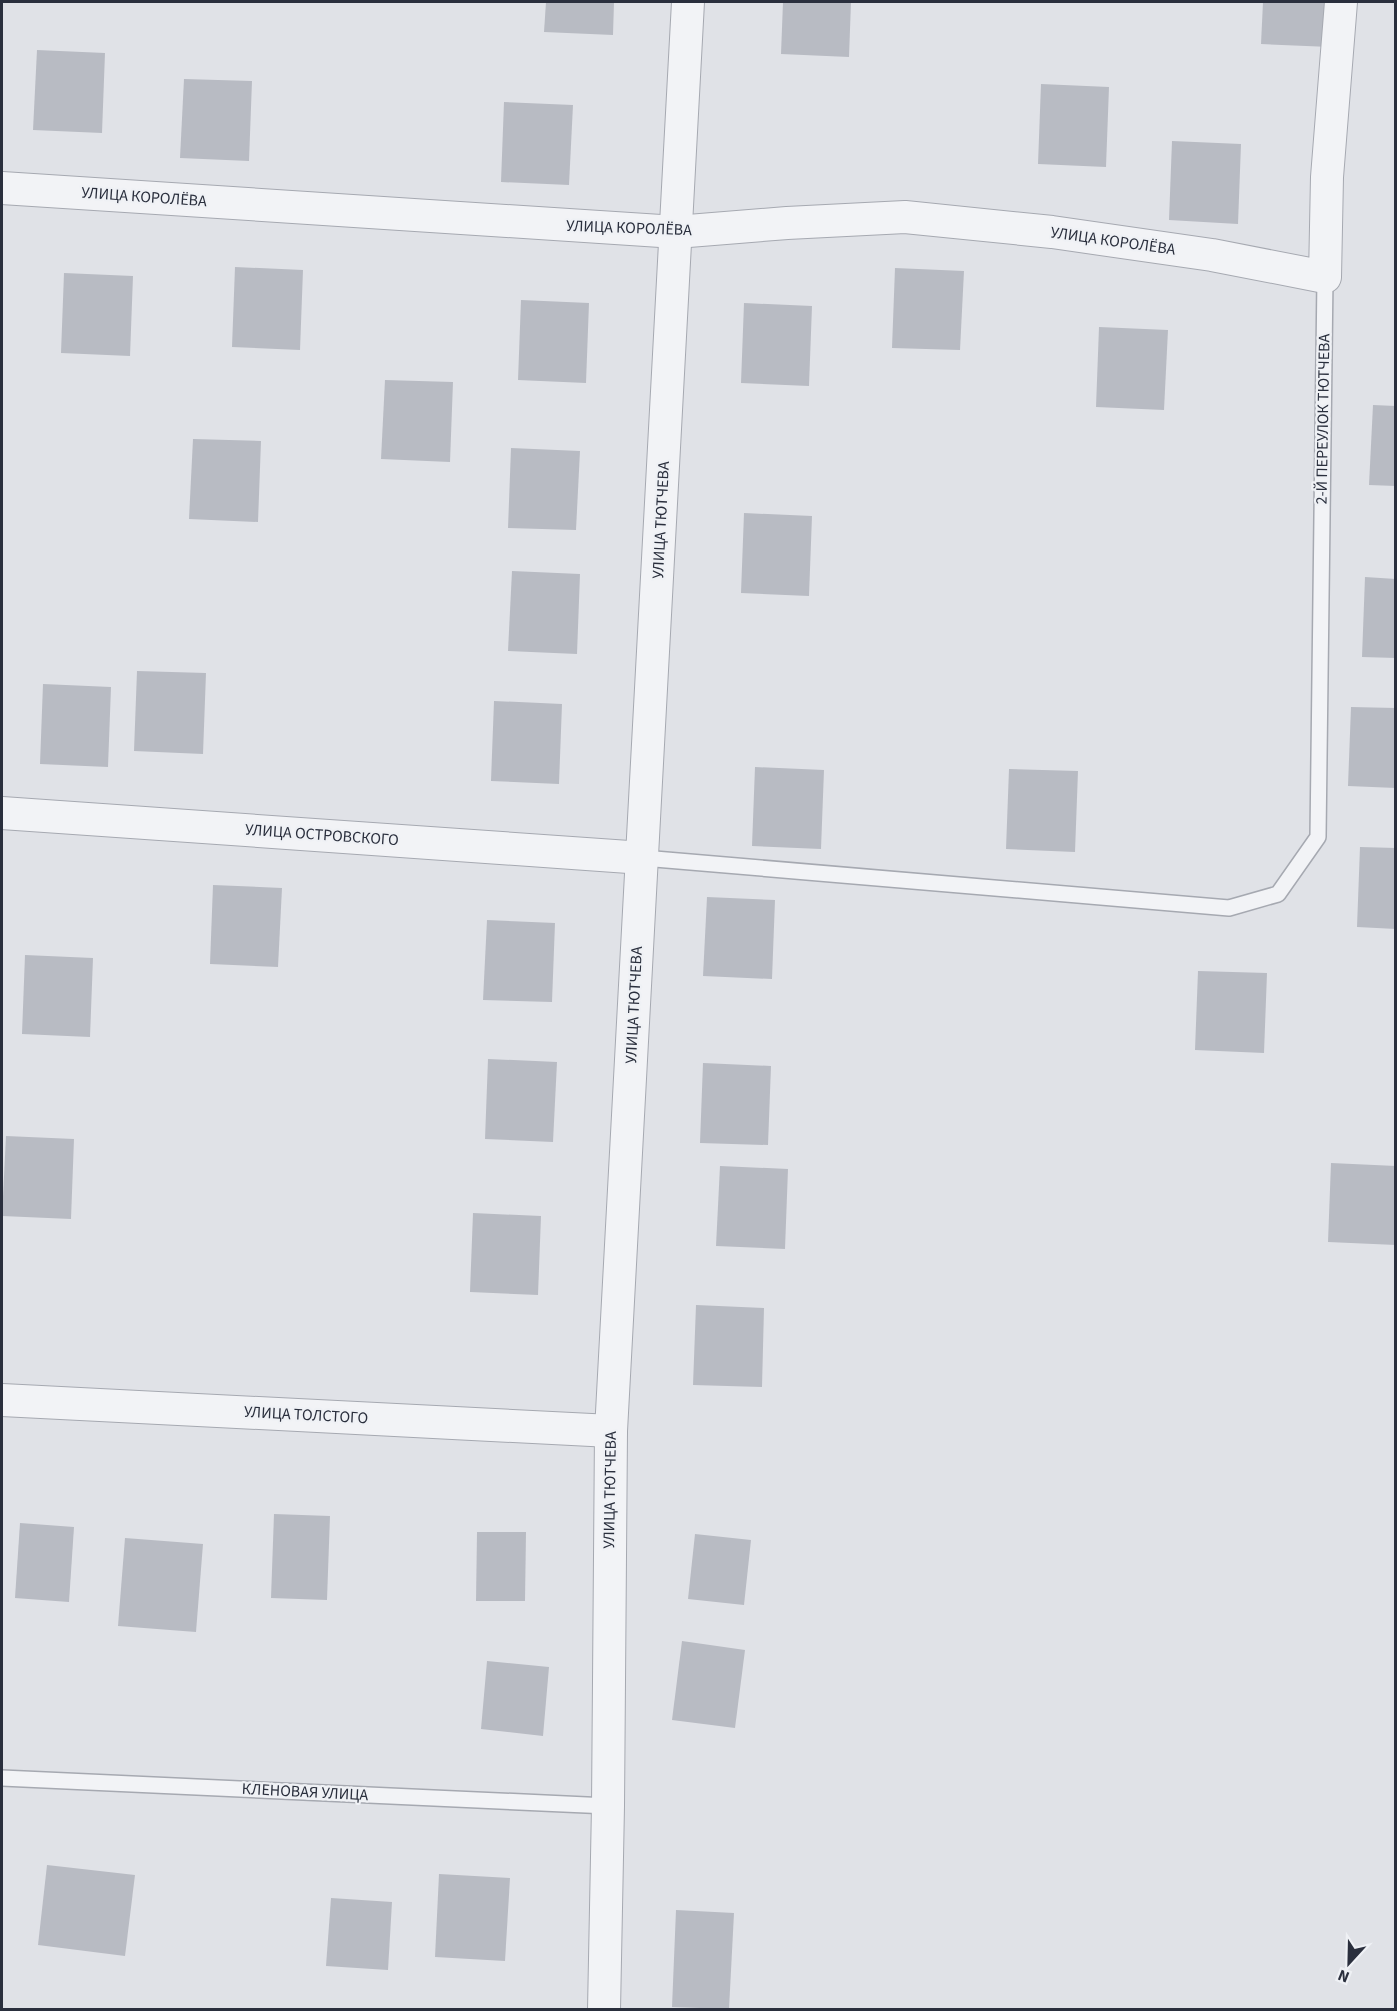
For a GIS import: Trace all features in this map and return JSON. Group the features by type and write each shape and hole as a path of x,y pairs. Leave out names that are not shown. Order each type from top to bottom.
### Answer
{"street":[{"name":"УЛИЦА ТЮТЧЕВА","path":"604,2010 608,1806 610,1431 688,2"},
{"name":"2-Й ПЕРЕУЛОК ТЮТЧЕВА","path":"1325,277 1327,177 1341,2"},
{"name":"УЛИЦА КОРОЛЁВА","path":"2,188 676,232 905,217 1052,232 1212,255 1325,277"},
{"name":"УЛИЦА ОСТРОВСКОГО","path":"2,813 643,858"},
{"name":"УЛИЦА ТОЛСТОГО","path":"2,1400 610,1431"}],"lane":[{"name":"2-Й ПЕРЕУЛОК ТЮТЧЕВА","path":"643,858 1229,908 1278,894 1318,837 1325,277"},
{"name":"КЛЕНОВАЯ УЛИЦА","path":"2,1778 608,1806"}],"building":[{"path":"546,2 614,2 613,35 544,32"},
{"path":"783,2 851,2 849,57 781,54"},
{"path":"1263,2 1332,2 1330,47 1261,44"},
{"path":"37,50 105,53 102,133 33,130"},
{"path":"184,79 252,81 249,161 180,158"},
{"path":"1041,84 1109,87 1106,167 1038,164"},
{"path":"504,102 573,105 569,185 501,182"},
{"path":"1172,141 1241,144 1238,224 1169,220"},
{"path":"235,267 303,270 300,350 232,347"},
{"path":"895,268 964,271 960,350 892,348"},
{"path":"64,273 133,276 130,356 61,353"},
{"path":"521,300 589,303 586,383 518,380"},
{"path":"744,303 812,306 809,386 741,383"},
{"path":"1099,327 1168,330 1164,410 1096,407"},
{"path":"385,380 453,382 450,462 381,459"},
{"path":"1373,405 1396,406 1396,486 1369,485"},
{"path":"193,439 261,441 258,522 189,519"},
{"path":"511,448 580,451 576,530 508,528"},
{"path":"744,513 812,516 809,596 741,593"},
{"path":"512,571 580,574 577,654 508,651"},
{"path":"1365,577 1396,579 1396,658 1362,657"},
{"path":"137,671 206,673 203,754 134,751"},
{"path":"43,684 111,687 108,767 40,764"},
{"path":"494,701 562,704 559,784 491,781"},
{"path":"1351,707 1396,708 1396,788 1348,786"},
{"path":"755,767 824,770 821,849 752,846"},
{"path":"1009,769 1078,771 1075,852 1006,849"},
{"path":"1360,847 1396,848 1396,929 1357,927"},
{"path":"213,885 282,888 278,967 210,964"},
{"path":"707,897 775,900 772,979 703,976"},
{"path":"487,920 555,923 552,1002 483,1000"},
{"path":"25,955 93,958 90,1037 22,1034"},
{"path":"1198,971 1267,973 1264,1053 1195,1050"},
{"path":"488,1059 557,1062 553,1142 485,1139"},
{"path":"703,1063 771,1066 768,1145 700,1143"},
{"path":"6,1136 74,1139 71,1219 2,1216"},
{"path":"1331,1163 1396,1166 1396,1245 1328,1242"},
{"path":"720,1166 788,1169 785,1249 716,1246"},
{"path":"473,1213 541,1216 538,1295 470,1292"},
{"path":"696,1305 764,1308 762,1387 693,1385"},
{"path":"274,1514 330,1516 327,1600 271,1598"},
{"path":"20,1523 74,1527 69,1602 15,1598"},
{"path":"477,1532 526,1532 525,1601 476,1601"},
{"path":"695,1534 751,1540 744,1605 688,1599"},
{"path":"125,1538 203,1544 196,1632 118,1626"},
{"path":"682,1641 745,1650 735,1728 672,1720"},
{"path":"487,1661 549,1667 543,1736 481,1729"},
{"path":"47,1865 135,1875 125,1956 38,1945"},
{"path":"439,1874 510,1878 505,1961 435,1957"},
{"path":"331,1898 392,1902 388,1970 326,1966"},
{"path":"676,1910 734,1913 729,2009 672,2007"}]}
